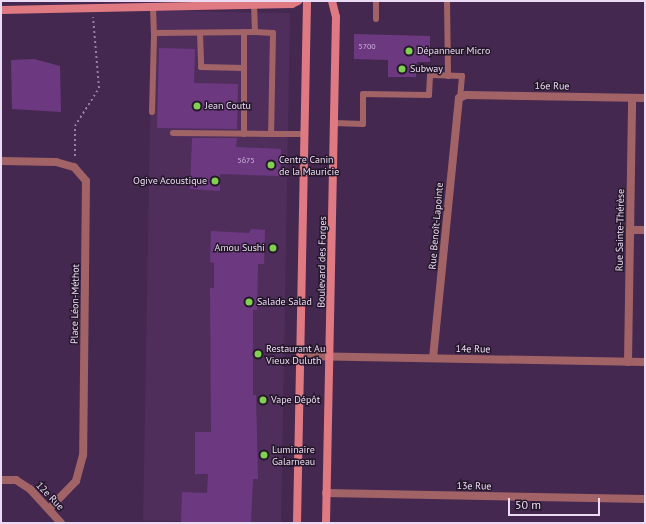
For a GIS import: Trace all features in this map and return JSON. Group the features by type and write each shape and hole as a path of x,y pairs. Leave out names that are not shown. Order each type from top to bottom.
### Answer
{"main road":[{"path":"1,10 254,5 298,1"},
{"name":"Boulevard des Forges","path":"297,523 307,1"},
{"name":"Boulevard des Forges","path":"326,523 336,17 332,1"}],"street":[{"name":"16e Rue","path":"460,97 645,98"},
{"name":"Rue Benoît-Lapointe","path":"433,358 460,97"},
{"name":"Rue Sainte-Thérèse","path":"628,362 632,98"},
{"path":"1,161 56,162 74,167"},
{"name":"Place Léon-Méthot","path":"50,509 76,481 83,455 86,180 74,167"},
{"path":"630,230 645,230"},
{"name":"14e Rue","path":"301,356 645,362"},
{"name":"12e Rue","path":"1,480 16,480 30,489 50,509 61,523"},
{"name":"13e Rue","path":"326,493 645,499"}],"lane":[{"path":"376,1 376,18"},
{"path":"447,1 448,76"},
{"path":"254,5 255,32"},
{"path":"152,112 154,7"},
{"path":"244,32 244,134"},
{"path":"154,33 272,33 272,134"},
{"path":"200,33 201,67 244,68"},
{"path":"334,123 362,124 363,94 429,95 430,75 462,76 460,97"},
{"path":"173,133 305,134"}],"path":[{"path":"74,167 76,126 98,88 92,8"}],"shaded area":[{"path":"152,11 290,13 281,523 143,521"}],"building":[{"path":"354,34 430,36 430,62 417,62 416,77 388,77 388,60 354,59"},
{"name":"Jean Coutu","path":"159,48 195,49 194,83 238,84 237,129 157,128"},
{"path":"34,59 60,66 61,112 12,109 11,60"},
{"path":"192,138 237,138 236,147 281,149 280,176 220,174 220,191 190,189"},
{"path":"251,229 265,230 264,264 258,264 257,310 253,310 253,395 256,395 258,479 253,479 251,523 181,523 182,492 207,493 208,474 195,474 195,432 211,432 210,288 214,288 214,263 210,262 211,231 249,233"}],"place":[{"name":"Dépanneur Micro","path":"409,51"},
{"name":"Subway","path":"402,69"},
{"name":"Jean Coutu","path":"197,106"},
{"name":"Centre Canin de la Mauricie","path":"271,165"},
{"name":"Ogive Acoustique","path":"215,181"},
{"name":"Amou Sushi","path":"273,248"},
{"name":"Salade Salad","path":"249,302"},
{"name":"Restaurant Au Vieux Duluth","path":"258,354"},
{"name":"Vape Dépôt","path":"263,400"},
{"name":"Luminaire Galarneau","path":"264,455"}]}
